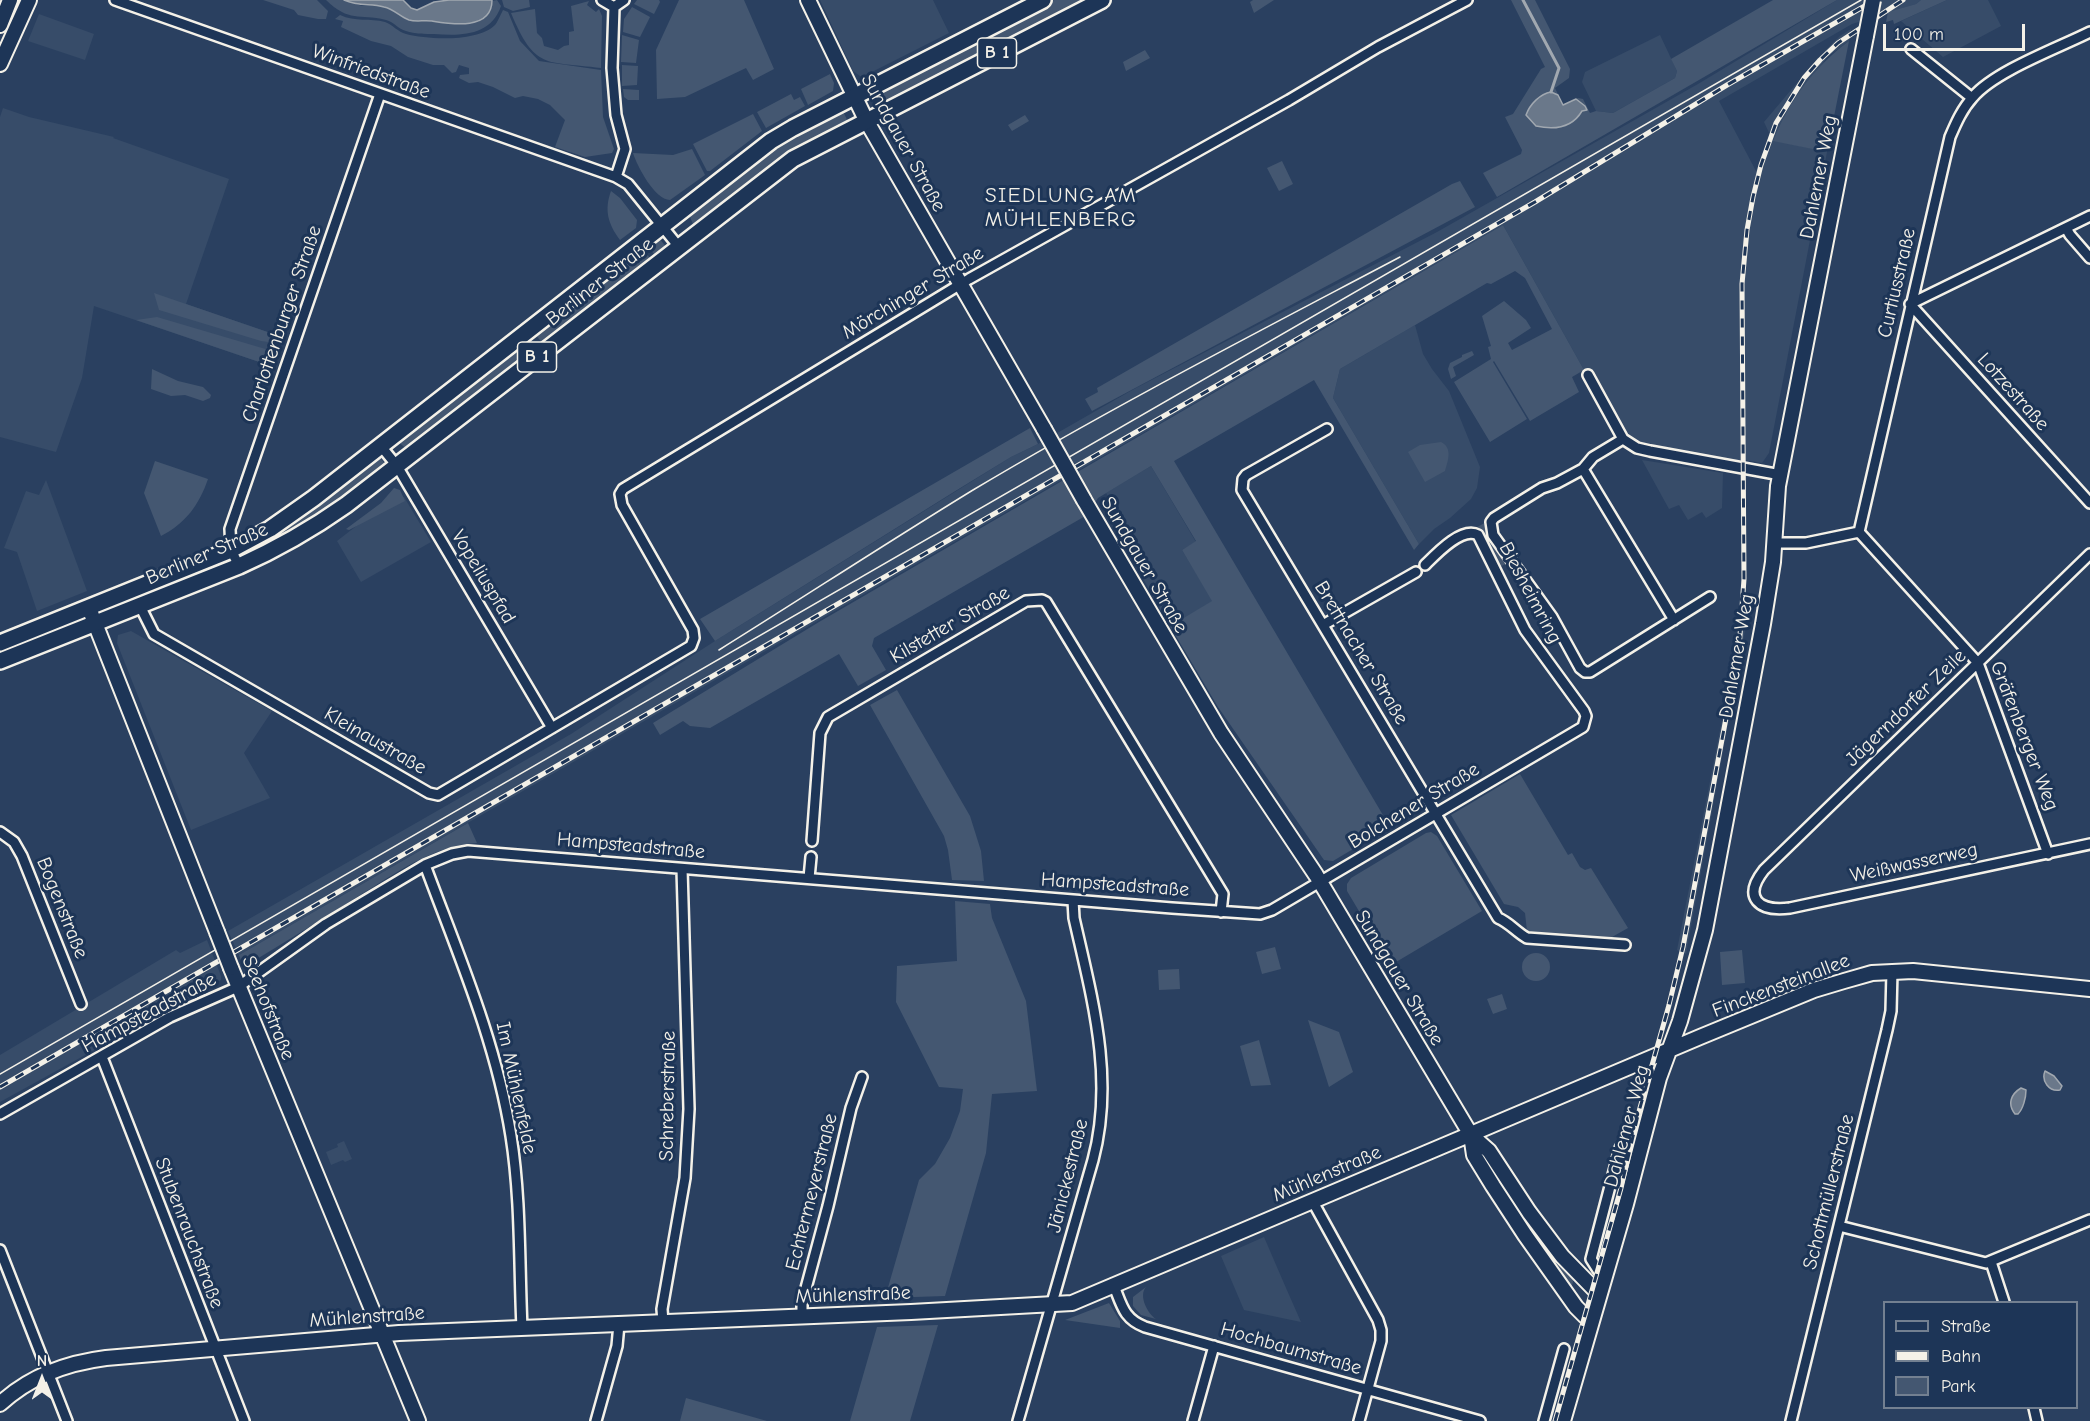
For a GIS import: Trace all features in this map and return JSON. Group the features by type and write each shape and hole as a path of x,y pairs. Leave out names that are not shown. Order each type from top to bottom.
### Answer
{"main road":[{"name":"Berliner Straße","path":"0,643 231,550 284,520 771,141 854,96 1044,0"},
{"name":"Berliner Straße","path":"0,661 239,566 265,555 310,530 397,466 793,159 1102,0"}],"street":[{"path":"0,25 10,0"},
{"path":"0,64 28,0"},
{"name":"Winfriedstraße","path":"115,0 616,177 628,184 680,247"},
{"path":"602,0 614,8"},
{"path":"614,8 624,0"},
{"name":"Sundgauer Straße","path":"808,0 866,120 1221,733 1320,883 1471,1135 1490,1150 1518,1197 1551,1241 1599,1294"},
{"name":"Mörchinger Straße","path":"694,638 693,630 622,505 621,491 960,284 1289,100 1378,47 1467,0"},
{"name":"Dahlemer Weg","path":"1563,1421 1659,1078 1680,1021 1707,921 1763,624 1775,543 1776,497 1874,0"},
{"path":"614,8 611,44 614,92 616,116 625,149 616,177"},
{"name":"Curtiusstraße","path":"1859,531 1950,138 1959,117 1972,98 1994,79 2090,32"},
{"path":"1911,49 1972,98"},
{"name":"Charlottenburger Straße","path":"231,550 230,529 381,94"},
{"path":"1910,304 2090,216"},
{"path":"2066,228 2070,236 2090,258"},
{"name":"Lotzestraße","path":"1910,304 2090,503"},
{"path":"1588,375 1623,439 1637,448 1781,475"},
{"name":"Brettnacher Straße","path":"1327,429 1246,475 1243,479 1242,490 1498,918 1510,923 1518,933 1527,938 1624,945"},
{"path":"1623,439 1593,457 1583,469 1542,488 1494,518 1491,522 1493,535 1552,617 1580,668 1585,672 1590,672 1710,597"},
{"name":"Vopeliuspfad","path":"381,446 397,466 552,728"},
{"path":"1583,469 1674,620"},
{"path":"1775,543 1806,543 1859,531"},
{"name":"Gräfenberger Weg","path":"1859,531 1978,663 2049,854"},
{"name":"Biesheimring","path":"1425,565 1444,546 1466,534 1479,535 1526,630 1584,711 1586,716 1583,727 1526,760"},
{"path":"231,550 239,566"},
{"name":"Jägerndorfer Zeile","path":"1753,891 1755,882 1764,870 2090,554"},
{"path":"1323,625 1416,572"},
{"name":"Kilstetter Straße","path":"812,841 820,733 828,717 1026,602 1042,600 1046,602 1223,894 1221,912"},
{"name":"Kleinaustraße","path":"140,606 154,634 432,794 438,795 683,652 691,646 694,638"},
{"name":"Seehofstraße","path":"88,607 238,987 418,1421"},
{"name":"Bolchener Straße","path":"1320,883 1526,760"},
{"name":"Bogenstraße","path":"0,832 14,842 22,856 81,1004"},
{"name":"Weißwasserweg","path":"1753,891 1757,902 1768,908 1784,909 2090,844"},
{"name":"Hampsteadstraße","path":"0,1114 170,1017 238,987 326,924 425,866 452,854 468,851 1260,914 1272,910 1320,883"},
{"path":"809,878 811,857"},
{"name":"Im Mühlenfelde","path":"425,866 485,1024 503,1097 514,1170 522,1328"},
{"name":"Schreberstraße","path":"663,1322 662,1309 684,1178 690,1109 682,868"},
{"name":"Jänickestraße","path":"1018,1421 1099,1139 1103,1102 1098,1027 1074,918 1073,900"},
{"name":"Finckensteinallee","path":"1669,1051 1814,990 1861,976 1893,971 1959,974 2090,989"},
{"name":"Schottmüllerstraße","path":"1791,1421 1887,1030 1893,971"},
{"name":"Mühlenstraße","path":"0,1404 19,1389 49,1372 86,1360 381,1334 1072,1303 1669,1051"},
{"name":"Stubenrauchstraße","path":"102,1057 244,1421"},
{"name":"Echtermeyerstraße","path":"802,1316 802,1303 851,1108 862,1077"},
{"name":"Sundgauer Straße","path":"1471,1135 1474,1155 1510,1214 1576,1307 1592,1320"},
{"name":"Dahlemer Weg","path":"1605,1273 1598,1270 1591,1259 1620,1148"},
{"path":"1313,1202 1381,1326 1382,1341 1359,1421"},
{"path":"1839,1226 1991,1262 2090,1220"},
{"path":"0,1250 67,1421"},
{"path":"1991,1262 2004,1301"},
{"name":"Hochbaumstraße","path":"1114,1286 1124,1311 1135,1323 1480,1421"},
{"path":"596,1421 617,1346 619,1324"},
{"path":"1193,1421 1214,1346"},
{"path":"1544,1421 1564,1349"},
{"path":"1551,1395 1569,1401"}],"shaded area":[{"path":"344,0 403,0 411,8 417,10 434,2 449,0 492,0 490,10 485,17 478,21 459,24 412,21 388,8"},
{"path":"820,0 933,0 949,33 860,76 853,71"},
{"path":"1837,0 1921,0 1916,4 1852,24 1719,101 1756,171 1770,135 1764,122 1818,58 1840,36 1851,29 1849,41 1827,57 1773,140 1827,152 1769,453 1762,463 1745,460 1745,630 1686,954 1677,950 1740,628 1742,604 1740,466 1628,443 1584,370 1503,225 239,955 228,931 571,734 715,641 1011,457 1134,389 1437,232 1698,84"},
{"path":"1947,0 1988,0 2001,26 1943,57 1901,21"},
{"path":"39,14 94,34 85,60 28,41"},
{"path":"1660,35 1677,71 1675,78 1613,113 1596,111 1582,82 1585,72"},
{"path":"1551,92 1558,95 1563,105 1576,99 1587,110 1582,111 1573,121 1562,126 1549,128 1536,126 1526,115 1539,97"},
{"path":"3,108 29,117 114,137 229,179 186,304 285,338 274,367 94,306 82,378 56,452 0,437 0,117"},
{"path":"1415,325 1423,354 1449,391 1480,467 1477,488 1471,499 1419,544 1333,398 1340,369"},
{"path":"1642,460 1723,473 1722,508 1706,518 1702,512 1688,520 1679,505 1669,509"},
{"path":"1151,466 1196,542 1182,550 1213,601 1170,626 1141,575 1151,568 1106,493"},
{"path":"46,480 87,591 37,611 17,552 4,548 26,491 39,495"},
{"path":"395,496 404,497 431,542 361,582 337,541"},
{"path":"131,631 272,711 244,753 270,798 191,830 117,643 118,635"},
{"path":"207,940 221,980 0,1102 0,1055 176,950 180,953"},
{"path":"2045,1071 2054,1076 2062,1086 2060,1090 2049,1088 2044,1078"},
{"path":"2021,1088 2026,1090 2025,1100 2020,1112 2015,1114 2011,1107 2011,1099"},
{"path":"344,1141 352,1159 331,1165 326,1152 338,1147 337,1144"},
{"path":"1264,1237 1301,1322 1244,1310 1221,1256"}],"green space":[{"path":"263,0 317,0 328,11 326,19 318,19 298,15 294,10"},
{"path":"326,0 344,0 362,6 378,5 394,10 411,21 458,24 477,22 485,18 490,11 492,1 497,0 501,6 496,16 483,29 464,34 444,35 413,33 386,20 348,15"},
{"path":"502,0 529,0 530,7 513,11 504,7"},
{"path":"637,0 659,0 660,2 654,14 634,4"},
{"path":"679,0 744,0 774,69 753,80 746,68 685,97 657,99 656,50"},
{"path":"1054,0 1092,0 881,108 875,96 903,82 911,73"},
{"path":"1274,0 1254,13 1250,2"},
{"path":"1511,0 1535,0 1570,69 1569,78 1555,88 1563,105 1578,98 1583,99 1590,113 1596,111 1613,113 1675,78 1677,71 1671,59 1773,0 1837,0 1497,197 1483,173 1521,154 1522,150 1505,117 1513,114 1541,69 1545,67"},
{"path":"1921,0 1947,0 1894,24 1893,20 1886,22 1888,12 1916,4"},
{"path":"589,1 587,5 596,12 599,9 602,16 601,68 554,63 535,54 527,45 511,13 535,9 537,33 542,38 544,46 558,50 569,45 569,32 574,31 571,6"},
{"path":"632,7 650,17 640,37 623,32 624,19"},
{"path":"503,10 508,12 520,41 539,61 601,70 603,117 614,149 612,153 585,157 555,147 565,120 550,105 538,99 523,96 515,98 478,82 469,83 459,78 460,75 469,74 469,68 459,65 456,72 452,73 444,65 433,65 408,57 391,46 371,41 341,27 343,21 335,19 340,15 379,21 388,23 406,34 427,38 453,38 487,31 496,24"},
{"path":"622,35 639,40 636,63 621,62"},
{"path":"1849,41 1827,152 1773,141 1787,112 1804,86 1824,62"},
{"path":"1145,50 1150,58 1126,71 1123,62"},
{"path":"622,65 638,66 637,85 622,86"},
{"path":"830,74 834,83 833,91 808,105 801,89"},
{"path":"623,89 639,90 639,100 628,100 624,97"},
{"path":"791,94 794,100 800,97 805,106 766,128 757,112"},
{"path":"842,109 849,124 695,229 688,212 769,149"},
{"path":"753,114 762,131 707,171 693,144"},
{"path":"1025,115 1029,121 1012,131 1008,125"},
{"path":"692,149 705,175 670,200 664,199 653,189 638,166 633,153 673,155"},
{"path":"1282,161 1293,184 1279,191 1267,168"},
{"path":"1460,181 1475,207 1092,411 1085,399 1098,392 1097,388"},
{"path":"611,191 620,198 637,220 636,228 620,240 608,217"},
{"path":"1503,225 1584,370 1572,377 1579,392 1530,421 1494,361 1527,419 1490,442 1454,382 1491,359 1488,347 1491,346 1482,316 1504,301 1526,320 1531,328 1508,343 1512,350 1552,329 1525,278 1515,271 1491,284 1487,283 1340,369 1333,398 1419,544 1414,550 1314,380 1174,461 1390,827 1333,861 1324,860 1218,707 1170,626 1212,601 1182,550 1196,541 1151,466 1098,498 1087,515 874,638 872,646 886,670 858,686 839,654 710,728 690,726 683,721 660,735 653,723 819,622"},
{"path":"659,238 667,248 657,258 647,245"},
{"path":"642,248 653,262 544,345 534,333"},
{"path":"154,293 285,338 283,344 261,341 159,310"},
{"path":"157,317 279,353 274,367 136,320"},
{"path":"516,347 526,360 409,451 396,440"},
{"path":"1472,351 1474,355 1453,367 1456,376 1451,379 1448,369 1450,363"},
{"path":"152,369 178,381 203,387 211,395 210,398 203,401 185,395 171,396 151,389"},
{"path":"1030,428 1038,444 1011,457 715,641 700,619"},
{"path":"1441,442 1448,451 1445,471 1425,482 1408,452 1420,445"},
{"path":"378,455 386,465 346,500 241,560 239,553"},
{"path":"155,461 208,479 196,505 178,525 161,536 144,493"},
{"path":"394,488 400,490 405,501 349,530 346,529 381,503"},
{"path":"1488,521 1488,531 1509,562 1498,568 1481,534 1472,530"},
{"path":"214,561 218,570 107,614 105,608"},
{"path":"897,690 970,816 981,851 984,881 952,880 944,836 870,705"},
{"path":"1520,774 1568,855 1572,853 1580,867 1585,870 1591,868 1628,928 1612,937 1527,931 1525,913 1518,907 1504,904 1451,815"},
{"path":"468,823 477,843 445,849 414,862 247,965 242,963 239,955"},
{"path":"1431,832 1437,836 1482,911 1391,965 1347,891 1347,884 1351,878"},
{"path":"955,901 990,904 992,918 1026,1001 1037,1091 992,1094 986,1153 945,1296 885,1298 919,1180 935,1164 950,1138 960,1111 963,1089 939,1087 896,1002 897,966 957,961"},
{"path":"1275,947 1281,969 1262,974 1256,952"},
{"path":"1742,950 1745,983 1722,985 1720,952"},
{"path":"1536,953 1546,957 1550,967 1546,977 1536,981 1526,977 1522,967 1526,957"},
{"path":"1179,969 1180,989 1159,990 1158,970"},
{"path":"1502,994 1507,1009 1493,1014 1487,999"},
{"path":"1308,1020 1339,1032 1353,1072 1329,1087"},
{"path":"1259,1040 1271,1085 1251,1086 1240,1046"},
{"path":"1483,1151 1532,1228 1574,1278 1571,1289 1543,1251 1479,1152"},
{"path":"1146,1287 1143,1295 1145,1304 1156,1319 1141,1315 1133,1306 1133,1297"},
{"path":"1109,1303 1120,1321 1120,1328 1065,1320"},
{"path":"938,1325 910,1421 850,1421 877,1327"},
{"path":"686,1398 767,1421 680,1421"}],"waterway":[{"path":"1523,0 1559,68 1551,92"}],"tram line":[{"path":"0,1074 1861,0"},
{"path":"719,650 1025,459 1400,257"}],"railway":[{"path":"0,1087 1535,202 1727,85 1875,0"},
{"path":"1555,1421 1621,1188 1683,947 1739,649 1744,579 1742,284 1747,230 1753,197 1761,165 1776,123 1804,78 1838,43 1903,0"}],"district":[{"name":"SIEDLUNG AM MÜHLENBERG","path":"1061,208"}]}
